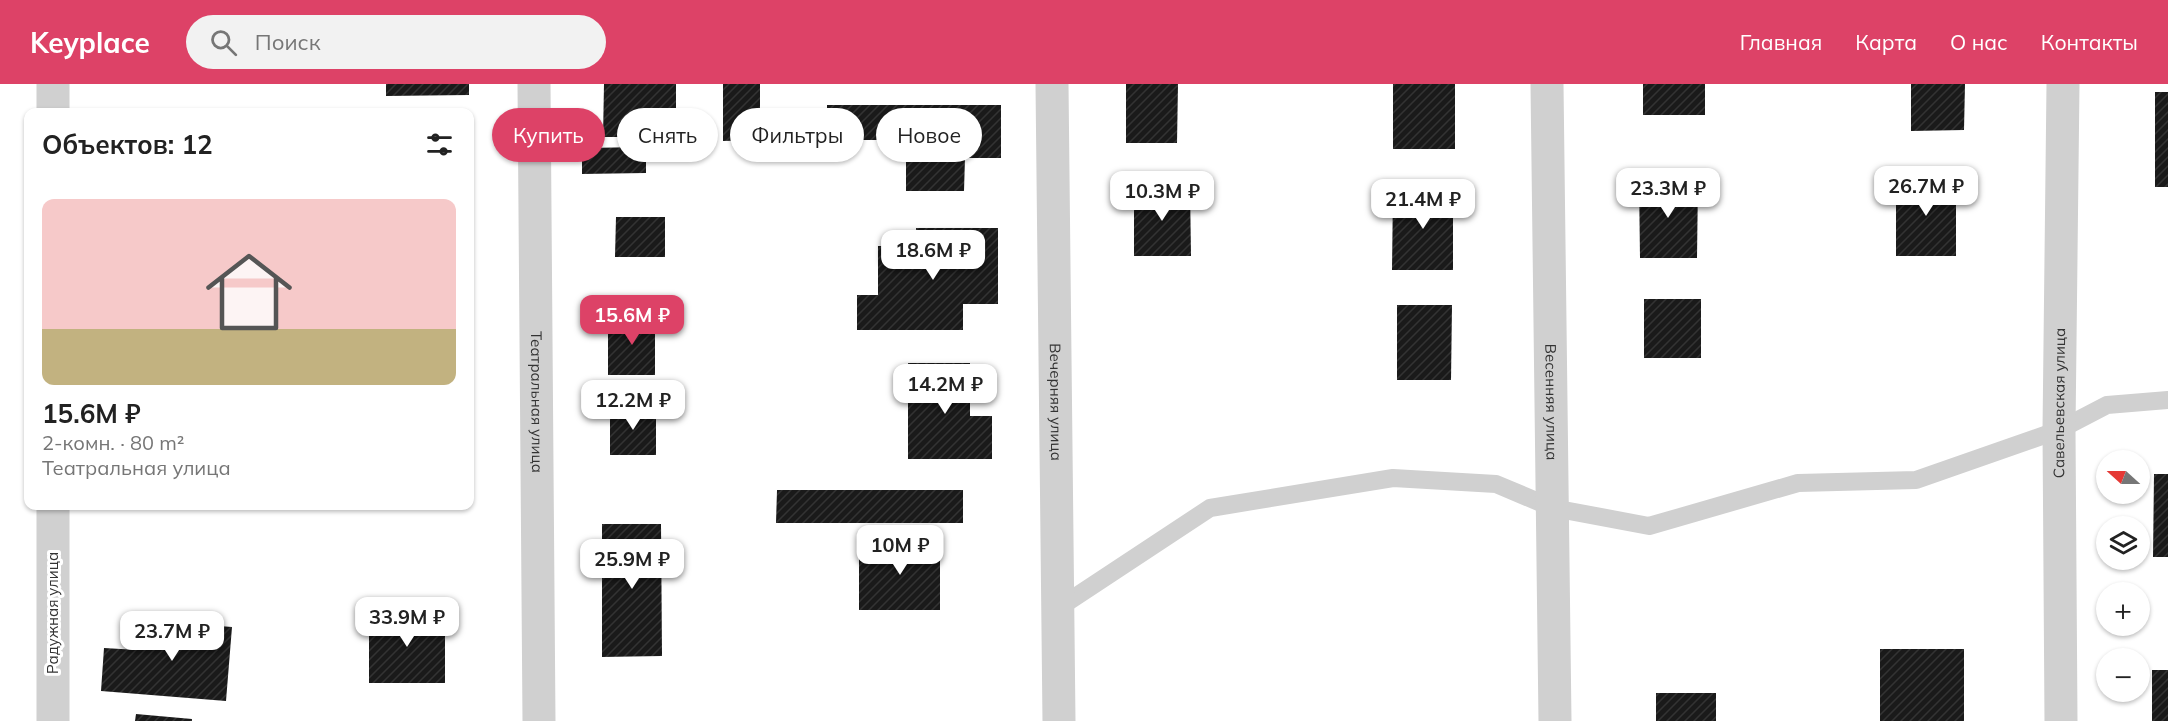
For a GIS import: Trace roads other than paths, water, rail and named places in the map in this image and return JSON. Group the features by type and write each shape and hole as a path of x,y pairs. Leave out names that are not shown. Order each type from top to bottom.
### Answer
{"street":[{"path":"53,84 53,108"},
{"name":"Театральная улица","path":"534,84 539,721"},
{"name":"Вечерняя улица","path":"1052,84 1059,721"},
{"name":"Весенняя улица","path":"1547,84 1555,721"},
{"name":"Савельевская улица","path":"2061,721 2059,430 2063,84"},
{"name":"Радужная улица","path":"53,510 53,721"}],"lane":[{"path":"1057,609 1210,508 1393,478 1496,484 1553,508 1649,526 1798,483 1916,480 2059,430 2107,405 2168,400"}]}
